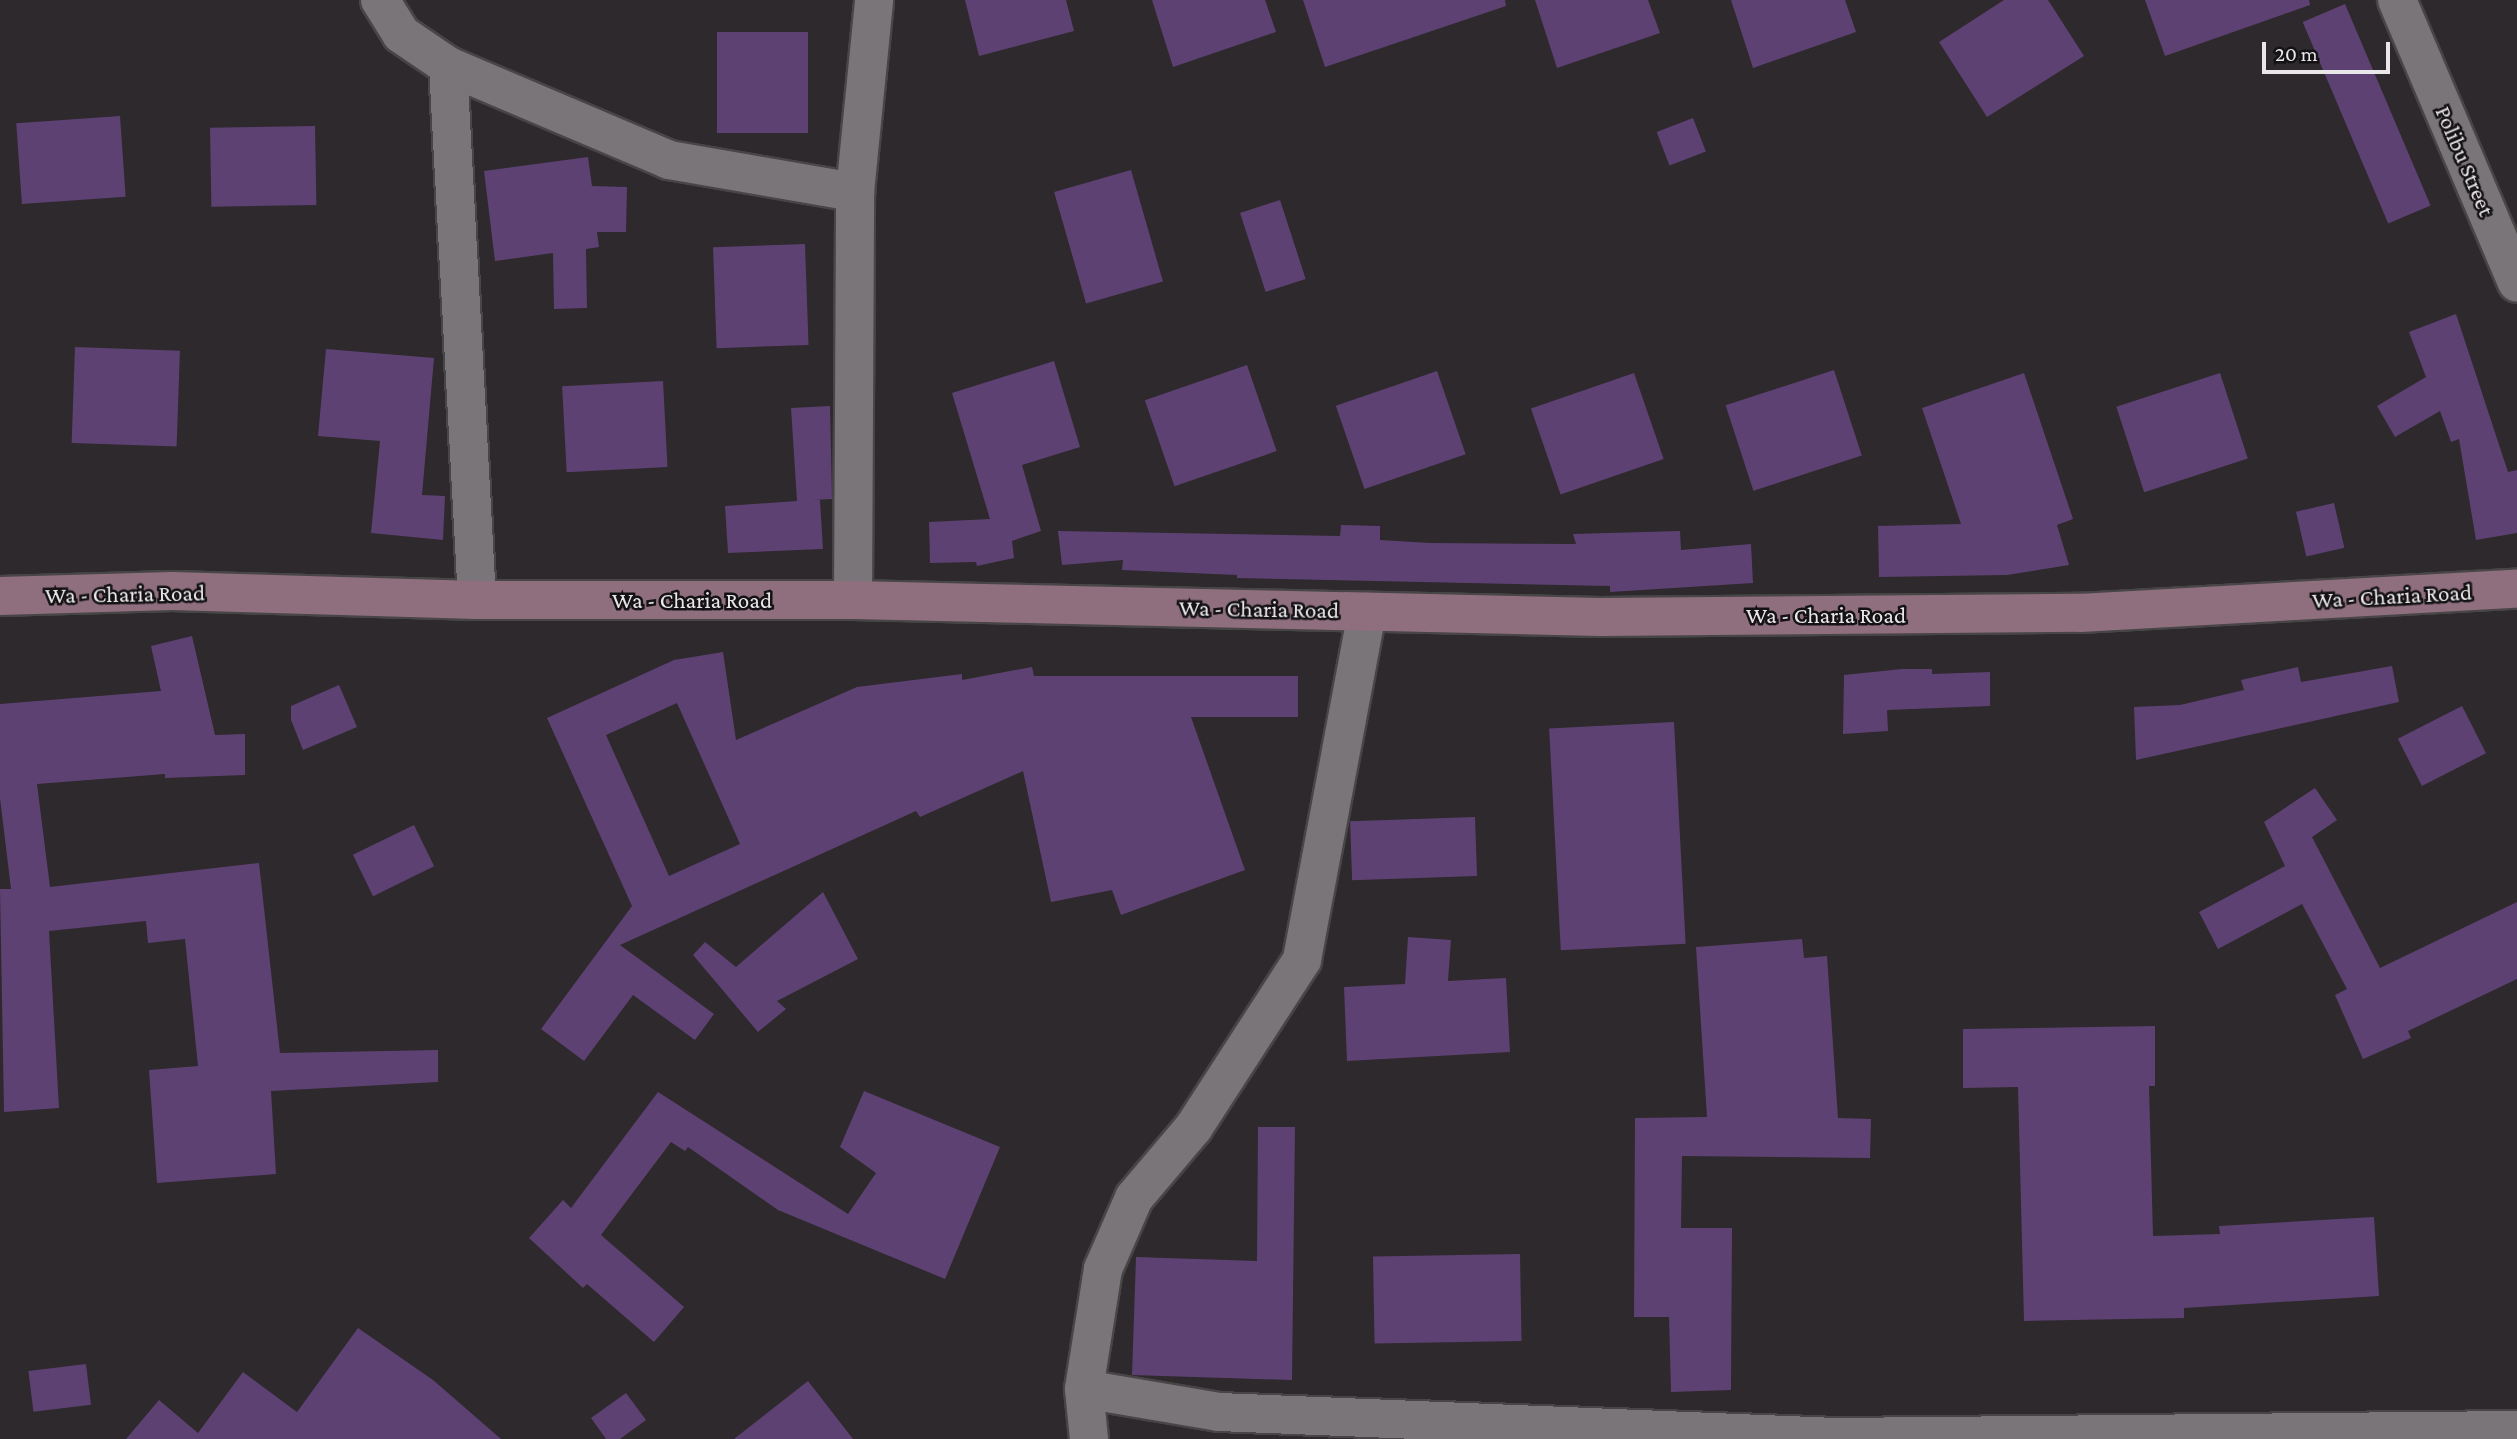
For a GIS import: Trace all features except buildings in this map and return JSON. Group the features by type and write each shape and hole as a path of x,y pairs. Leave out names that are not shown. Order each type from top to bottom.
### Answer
{"street":[{"path":"380,0 401,34 448,66 669,160 855,192"},
{"path":"853,600 855,192 874,0"},
{"name":"Polibu Street","path":"2396,0 2517,283"},
{"path":"448,66 477,600"},
{"name":"Wa - Charia Road","path":"0,596 172,591 477,600 853,600 1600,617 2081,613 2517,589"},
{"path":"1089,1439 1084,1389 1102,1269 1134,1198 1194,1128 1302,960 1367,611"},
{"path":"1084,1389 1219,1412 1711,1436 2292,1436 2517,1430"}]}
